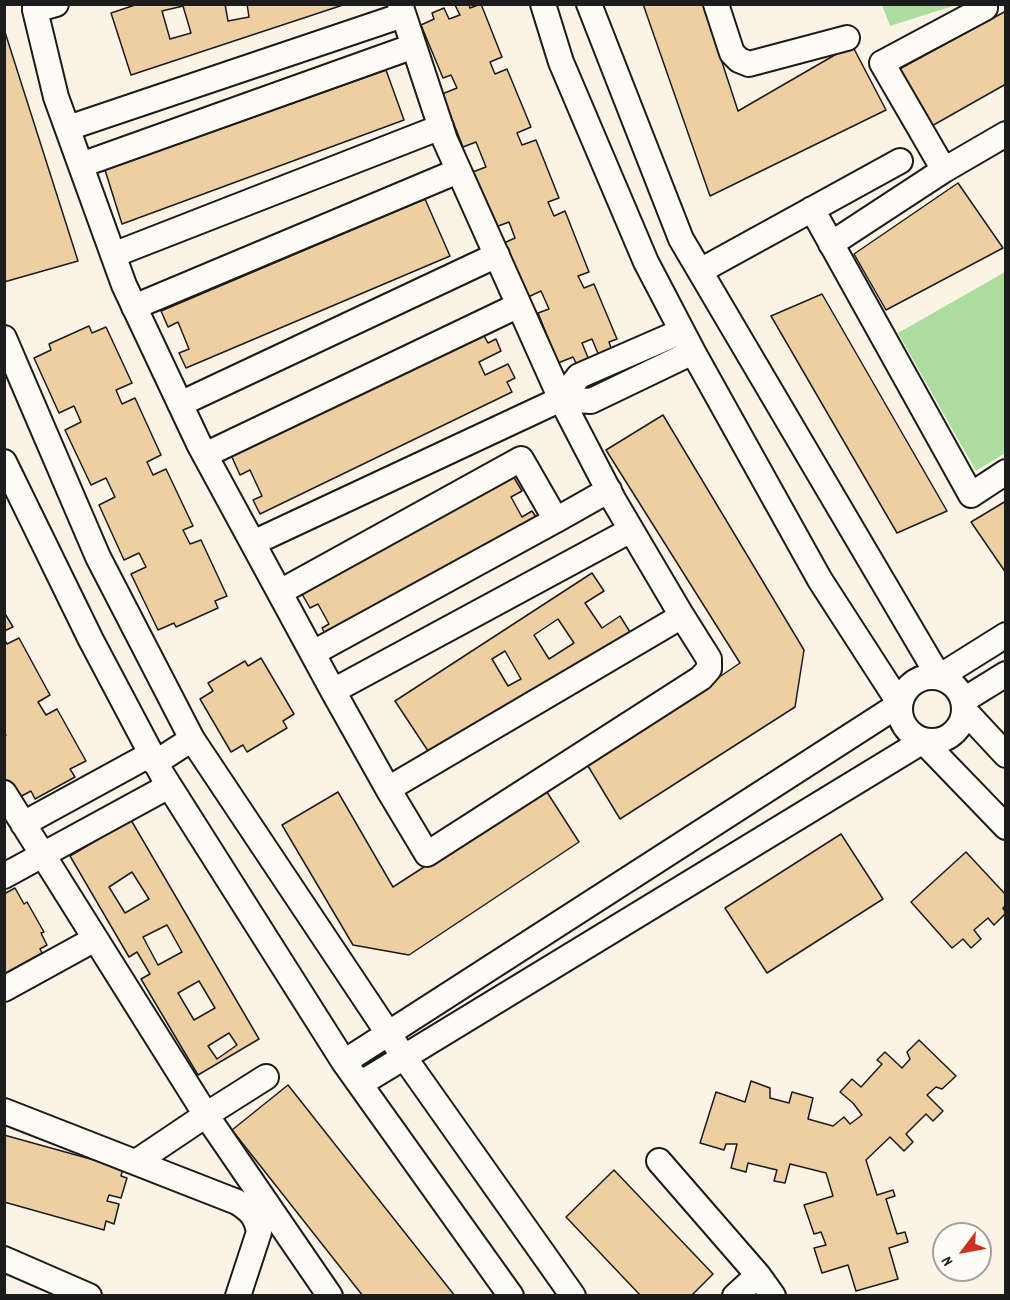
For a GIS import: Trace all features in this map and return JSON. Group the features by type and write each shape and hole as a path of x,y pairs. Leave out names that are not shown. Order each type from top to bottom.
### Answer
{"street":[{"path":"543,4 561,62 646,262 693,352 820,580 900,704"},
{"path":"589,4 681,239 939,677"},
{"path":"716,4 732,53 739,60 749,64 848,38"},
{"path":"944,170 882,63 985,8 984,4"},
{"path":"42,6 57,97 113,255 124,285 205,455 333,691 427,854 701,678 709,669 709,660 631,530 561,399 458,171 401,10 68,128"},
{"path":"81,165 414,46"},
{"path":"113,255 441,127"},
{"path":"831,244 944,170 1005,134"},
{"path":"700,272 900,161"},
{"path":"134,307 458,171"},
{"path":"813,209 971,495 1005,472"},
{"path":"180,404 496,255"},
{"path":"205,455 519,304"},
{"path":"253,543 561,399 579,376 682,331"},
{"path":"4,338 98,557 192,739 404,1057 573,1296"},
{"path":"561,399 591,401 693,352"},
{"path":"280,592 521,459 556,520"},
{"path":"4,462 91,640 153,759 344,1062 511,1296"},
{"path":"313,653 609,490"},
{"path":"333,691 631,530"},
{"path":"388,789 682,616"},
{"path":"939,677 1005,635"},
{"path":"360,1084 923,741 933,742 951,736 963,721 964,706 1005,674"},
{"path":"1005,755 964,706 958,690 950,682 929,676 910,685 903,694 900,714 908,730 923,741 1005,827"},
{"path":"344,1062 900,704"},
{"path":"23,824 192,739"},
{"path":"4,876 170,786"},
{"path":"4,793 206,1115 330,1296"},
{"path":"4,989 95,939"},
{"path":"136,1162 266,1077"},
{"path":"4,1111 237,1202 250,1210 257,1222 259,1232 238,1296"},
{"path":"659,1161 758,1275 773,1296"},
{"path":"4,1259 89,1296"},
{"path":"735,1296 758,1275"}],"green space":[{"path":"882,4 956,5 890,26"},
{"path":"1005,272 1005,453 976,471 898,333"}],"building":[{"path":"138,4 225,4 228,21 249,17 247,4 346,4 131,75 111,13","holes":["183,6 191,33 170,39 162,11"]},
{"path":"469,4 470,8 481,4 502,57 490,62 495,74 507,69 531,127 517,133 522,145 536,140 559,198 548,202 554,216 565,211 589,272 578,276 584,288 594,284 617,339 609,342 612,351 599,356 592,339 582,343 589,360 577,365 573,357 558,363 538,313 549,309 541,291 526,298 504,243 515,238 509,222 493,228 470,173 486,167 476,142 463,147 442,94 457,88 451,75 443,78 421,25 434,19 432,13 444,8 449,19 460,15 455,5"},
{"path":"643,4 703,4 738,111 852,45 886,110 710,196"},
{"path":"1006,11 1006,84 930,127 894,72"},
{"path":"4,29 78,261 4,282"},
{"path":"386,70 404,120 122,224 105,170"},
{"path":"958,183 1003,248 886,310 854,254"},
{"path":"425,199 450,256 186,368 179,353 189,349 178,322 168,327 161,311"},
{"path":"822,294 947,511 897,533 771,316"},
{"path":"89,326 92,333 106,327 132,383 116,390 122,404 135,398 161,455 147,462 153,475 166,469 193,526 183,530 190,544 201,540 227,596 215,601 218,608 176,627 174,623 158,630 131,574 146,567 139,553 124,560 99,505 115,497 106,478 91,485 65,430 81,422 74,406 59,413 34,358 51,350 49,344"},
{"path":"483,334 488,343 496,339 501,351 479,362 485,375 508,364 515,378 507,382 512,392 260,514 253,500 262,496 250,470 240,475 231,455"},
{"path":"663,415 804,650 795,707 620,819 588,766 740,663 606,450"},
{"path":"513,476 522,491 511,497 522,517 532,511 540,523 329,641 322,628 329,624 318,604 310,608 302,594"},
{"path":"1006,501 1006,573 971,522"},
{"path":"592,573 604,591 585,603 602,628 620,616 630,632 434,760 395,701","holes":["558,619 574,643 549,659 534,635","505,651 521,679 508,686 492,659"]},
{"path":"4,612 13,627 4,631"},
{"path":"19,638 50,695 38,702 46,715 57,709 86,761 70,769 75,777 35,799 31,791 16,799 4,777 4,735 6,735 4,733 4,639 7,644"},
{"path":"261,658 294,714 283,721 287,728 247,752 243,745 231,752 200,699 213,691 208,683 245,661 248,666"},
{"path":"545,789 579,842 409,955 353,945 282,825 338,792 393,887"},
{"path":"131,820 259,1039 198,1075 141,979 150,974 137,952 129,957 70,856","holes":["132,872 149,899 125,913 109,887","167,925 182,952 158,965 143,937","199,981 215,1008 194,1020 178,993","229,1033 237,1045 217,1059 208,1046"]},
{"path":"841,834 883,899 767,973 725,908"},
{"path":"966,852 1006,895 1006,905 1003,908 1006,913 994,925 988,918 974,930 981,939 971,948 963,939 952,948 911,902"},
{"path":"15,888 24,904 27,902 44,932 41,933 47,945 40,949 42,953 4,974 4,894"},
{"path":"919,1040 956,1076 942,1089 936,1087 927,1095 943,1111 933,1121 926,1114 906,1134 913,1142 904,1151 890,1137 866,1160 877,1195 893,1190 895,1196 886,1199 897,1234 905,1232 908,1242 889,1248 898,1279 856,1291 848,1265 822,1273 814,1248 826,1245 821,1232 814,1234 804,1205 833,1196 826,1173 790,1164 785,1183 774,1181 777,1170 748,1163 746,1172 731,1168 737,1144 726,1144 724,1150 700,1143 716,1092 745,1102 751,1081 770,1088 770,1098 789,1103 792,1092 813,1098 808,1119 833,1126 844,1117 850,1124 862,1115 840,1092 852,1079 861,1087 882,1064 877,1060 885,1052 902,1068 910,1059 907,1052"},
{"path":"288,1085 455,1296 363,1296 232,1130"},
{"path":"4,1135 123,1168 121,1176 127,1178 121,1198 109,1195 107,1201 119,1204 114,1224 106,1221 104,1230 4,1202"},
{"path":"614,1170 713,1274 691,1296 641,1296 566,1217"}]}
